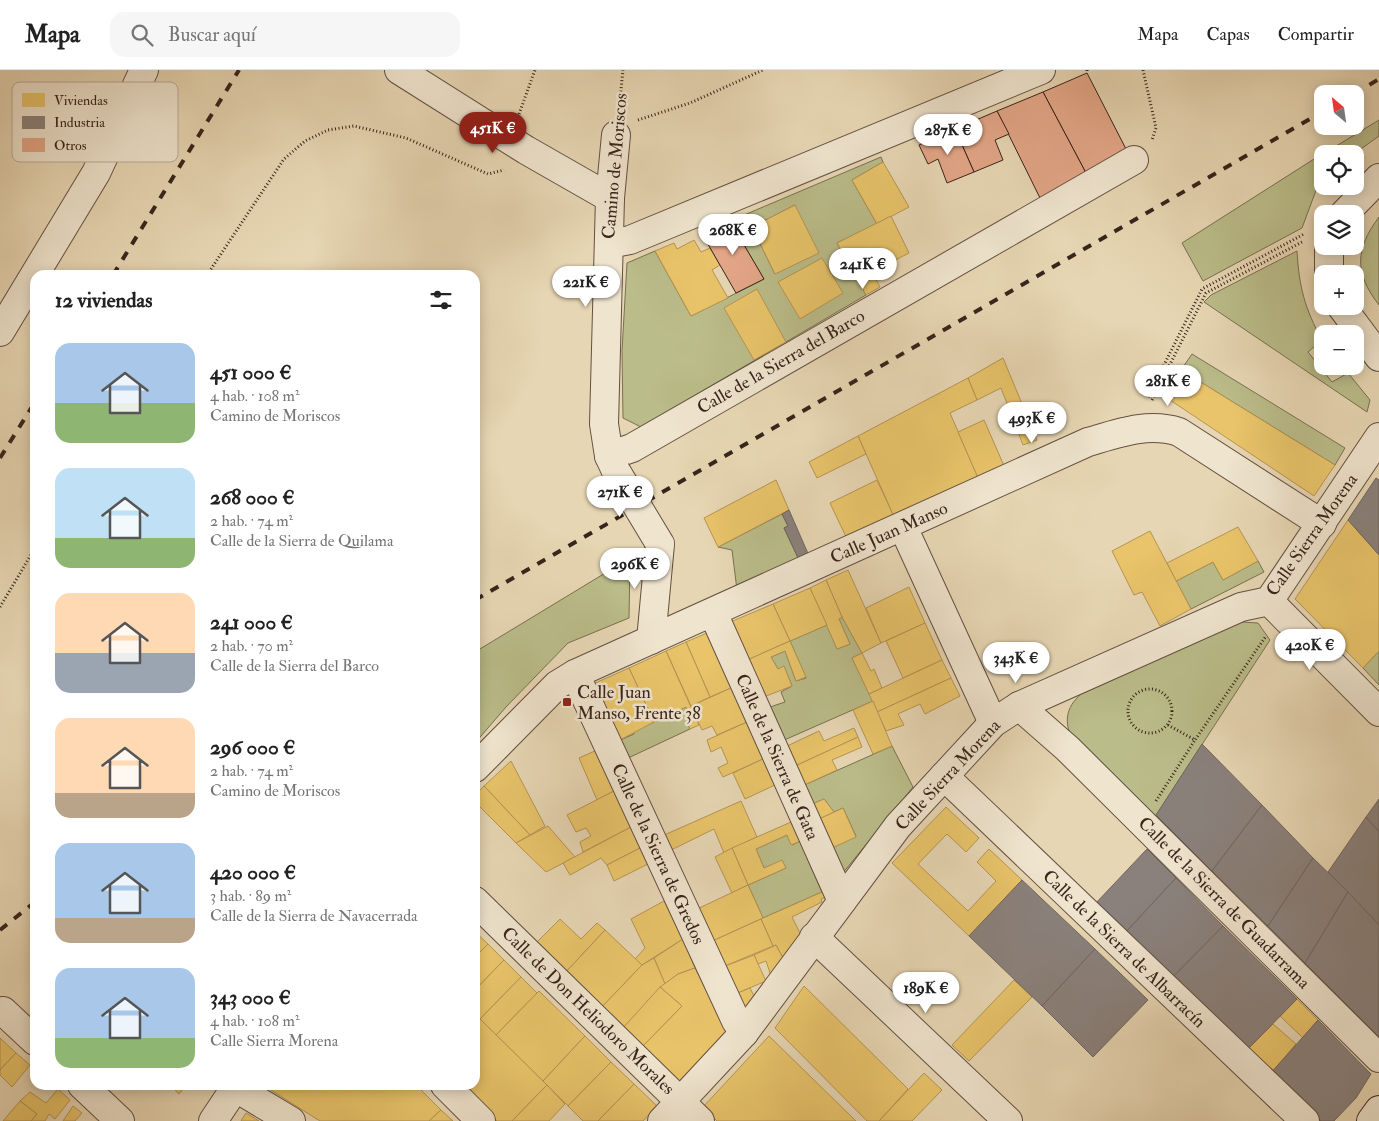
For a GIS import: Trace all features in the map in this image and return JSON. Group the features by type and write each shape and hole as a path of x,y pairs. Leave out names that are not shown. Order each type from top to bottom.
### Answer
{"street":[{"path":"138,82 144,70"},
{"path":"399,70 516,143 610,198"},
{"path":"609,244 648,233 1041,70"},
{"name":"Camino de Moriscos","path":"612,463 604,424 610,198 616,130"},
{"name":"Calle de la Sierra del Barco","path":"612,463 632,448 1134,160"},
{"path":"38,270 102,162"},
{"path":"1353,205 1379,178"},
{"path":"0,332 30,283"},
{"path":"1348,315 1379,357"},
{"name":"Calle Juan Manso","path":"480,763 558,686 575,674 1088,442 1124,432 1155,427 1179,432 1322,524"},
{"name":"Calle Sierra Morena","path":"662,1121 744,1033 898,826 993,723 1019,706 1241,607 1270,601 1379,437"},
{"path":"612,463 660,544 651,640"},
{"path":"903,527 993,723"},
{"path":"1270,601 1379,712"},
{"name":"Calle de la Sierra de Gata","path":"713,613 842,901"},
{"name":"Calle de la Sierra de Gredos","path":"575,674 736,1021 744,1033"},
{"name":"Calle de la Sierra de Guadarrama","path":"1062,688 1059,704 1059,724 1068,749"},
{"name":"Calle de la Sierra de Guadarrama","path":"1019,706 1068,749 1379,1058"},
{"name":"Calle de la Sierra de Albarracín","path":"944,776 1305,1121"},
{"name":"Calle de Don Heliodoro Morales","path":"480,906 700,1121"},
{"path":"814,937 1008,1121"},
{"path":"4,1012 30,1036"},
{"path":"87,1090 120,1121"},
{"path":"213,1121 234,1090"},
{"path":"243,1090 291,1121"},
{"path":"450,1090 481,1121"},
{"path":"1371,1121 1379,1110"}],"path":[{"path":"211,270 284,159 304,141 328,130 354,126 406,138 488,174 510,168 522,109 535,70"},
{"name":"Camino de Moriscos","path":"616,130 623,70"},
{"path":"616,130 690,103 762,70"},
{"path":"1134,160 1150,147 1156,128 1143,70"},
{"path":"1148,397 1202,289 1306,232"},
{"path":"1150,404 1206,293 1314,244"},
{"path":"0,607 30,556"},
{"path":"1154,804 1269,632"},
{"path":"1150,688 1160,690 1168,696 1172,705 1172,716 1168,724 1157,732 1144,732 1132,725 1128,713 1130,700 1140,690 1150,688"},
{"path":"1168,724 1195,740"}],"green space":[{"path":"1379,120 1379,136 1364,147 1364,145 1338,145 1354,135 1364,135 1364,129"},
{"path":"881,157 883,162 852,180 877,224 837,243 866,295 641,427 623,418 622,351 627,263 655,251 691,316 764,279 730,221","holes":["795,205 775,274 752,227"]},
{"path":"1314,159 1314,195 1302,228 1203,281 1182,243"},
{"path":"1379,217 1379,305 1365,282 1364,265 1361,265 1364,243"},
{"path":"1297,251 1299,276 1304,297 1314,325 1314,347 1308,352 1314,360 1314,375 1326,375 1332,382 1344,375 1350,375 1370,400 1367,412 1204,302 1211,295"},
{"path":"1192,354 1345,448 1335,465 1181,370"},
{"path":"782,514 788,526 784,528 800,562 737,590 732,550 718,547"},
{"path":"630,558 629,618 568,643 506,707 480,737 480,649"},
{"path":"1258,561 1264,572 1191,609 1176,581 1213,562 1223,580"},
{"path":"842,617 862,653 852,658 873,701 782,741 767,708 785,702 781,692 792,686 784,667 778,669 771,657 785,651 796,681 806,678 790,641 827,625 837,649 850,644 839,619"},
{"path":"1241,622 1258,623 1270,640 1153,820 1073,741 1067,722 1069,710 1081,694"},
{"path":"1379,651 1379,685 1363,668"},
{"path":"686,707 688,714 685,717 690,729 626,759 618,741 634,734 634,731"},
{"path":"892,746 913,787 842,874 830,849 856,836 843,808 834,812 824,799 810,805 802,786"},
{"path":"787,835 792,845 800,841 822,892 763,918 748,885 786,868 782,861 764,868 756,849"}],"building: Viviendas":[{"path":"883,162 909,207 877,224 852,180"},
{"path":"795,205 819,253 775,274 752,227"},
{"path":"891,216 909,253 872,272 880,287 866,295 837,243"},
{"path":"694,240 701,252 710,248 720,265 712,270 728,298 691,316 655,251 674,243 677,249"},
{"path":"822,258 843,293 800,319 778,282"},
{"path":"757,289 786,342 754,360 724,308"},
{"path":"1003,358 1037,440 1023,445 1001,388 977,400 968,378"},
{"path":"1181,370 1335,465 1314,496 1164,396"},
{"path":"968,378 977,400 950,413 979,480 895,519 858,436"},
{"path":"984,420 1005,468 979,480 958,432"},
{"path":"858,436 866,454 817,478 809,462"},
{"path":"776,480 789,510 718,547 704,518"},
{"path":"877,480 895,519 848,541 830,503"},
{"path":"1348,520 1379,555 1379,651 1363,668 1295,599"},
{"path":"1238,527 1258,561 1223,580 1213,562 1176,581 1167,563"},
{"path":"1150,531 1191,609 1160,626 1142,592 1134,595 1112,551"},
{"path":"848,570 881,643 862,653 842,617 826,580"},
{"path":"826,580 842,617 839,619 850,644 837,649 810,588"},
{"path":"909,587 925,623 881,643 866,608"},
{"path":"810,588 827,625 790,641 773,604"},
{"path":"773,604 790,641 745,661 728,623"},
{"path":"925,623 942,660 903,678 886,641"},
{"path":"707,633 731,688 710,697 686,642"},
{"path":"790,641 806,677 796,681 785,651 771,657 778,669 784,666 792,686 761,698 745,661"},
{"path":"686,642 710,697 691,706 666,651"},
{"path":"666,651 699,725 690,729 685,716 688,714 686,707 654,722 629,668"},
{"path":"862,653 871,671 874,669 882,688 869,694 852,658"},
{"path":"942,660 951,678 877,712 869,694"},
{"path":"629,668 654,722 618,741 593,684"},
{"path":"951,678 960,696 925,714 920,704 898,714 904,725 886,731 877,712"},
{"path":"731,688 747,722 717,735 712,726 702,730 691,706"},
{"path":"873,701 892,746 873,754 853,710"},
{"path":"747,722 763,759 723,777 718,768 728,763 721,747 711,752 707,740"},
{"path":"854,728 858,737 793,767 785,747 819,731 824,741"},
{"path":"858,737 862,747 832,760 837,770 802,786 793,767"},
{"path":"597,750 614,791 597,800 579,758"},
{"path":"763,759 775,785 745,799 733,773"},
{"path":"511,761 545,826 530,835 484,786"},
{"path":"484,786 530,835 516,843 480,807 480,790"},
{"path":"614,791 631,827 583,852 580,842 591,836 586,828 576,832 567,815"},
{"path":"824,799 834,812 817,820 810,805"},
{"path":"741,801 757,837 724,853 714,829 669,851 662,836"},
{"path":"946,807 979,838 966,852 947,834 918,864 968,911 996,881 977,862 989,849 1022,880 969,936 892,863"},
{"path":"843,808 856,837 830,849 817,820"},
{"path":"791,822 800,841 791,845 787,835 756,849 764,868 782,860 786,868 748,885 732,848"},
{"path":"548,826 575,857 546,872 516,843"},
{"path":"631,827 640,848 607,865 601,858 570,875 563,863"},
{"path":"640,848 648,864 614,881 607,865"},
{"path":"732,848 748,885 732,893 715,857"},
{"path":"748,885 763,918 708,943 695,910"},
{"path":"822,892 826,897 821,899 822,902 792,917 801,935 783,958 776,945 773,946 761,919"},
{"path":"664,901 683,939 642,965 635,959 645,948 631,919"},
{"path":"560,919 581,939 597,923 605,930 565,973 535,944"},
{"path":"761,919 773,946 720,968 708,943"},
{"path":"605,930 642,965 600,1009 565,973"},
{"path":"480,937 488,944 480,952"},
{"path":"683,939 695,968 678,974 665,984 654,958"},
{"path":"488,944 504,960 480,985 480,952"},
{"path":"776,945 783,958 771,976 766,961 758,964 754,955"},
{"path":"754,955 766,981 733,995 720,968"},
{"path":"654,958 665,984 622,1029 600,1009 642,965"},
{"path":"504,960 521,977 480,1019 480,985"},
{"path":"695,968 727,1032 677,1085 641,1048 682,1006 660,987 678,974"},
{"path":"521,977 537,993 496,1035 480,1019"},
{"path":"1014,980 1032,997 969,1061 952,1045"},
{"path":"804,986 908,1089 879,1121 867,1121 775,1028"},
{"path":"660,987 682,1006 641,1048 622,1029"},
{"path":"750,988 755,998 742,1015 733,995"},
{"path":"539,991 585,1036 543,1081 496,1035"},
{"path":"1297,999 1318,1020 1303,1038 1280,1016"},
{"path":"480,1019 547,1085 512,1121 497,1121 466,1090 480,1090"},
{"path":"1273,1024 1296,1044 1271,1073 1247,1050"},
{"path":"585,1036 611,1062 568,1106 543,1081"},
{"path":"769,1036 856,1121 717,1121 703,1107"},
{"path":"0,1038 16,1053 0,1070"},
{"path":"16,1053 30,1065 12,1087 0,1075 0,1070"},
{"path":"611,1062 634,1084 598,1121 583,1121 568,1106"},
{"path":"924,1073 942,1090 912,1121 879,1121"},
{"path":"634,1084 657,1106 643,1121 598,1121"},
{"path":"547,1085 565,1104 549,1121 512,1121"},
{"path":"57,1090 70,1100 55,1119 49,1114 45,1121 31,1121 37,1114 20,1101 30,1092 46,1103"},
{"path":"271,1090 421,1090 441,1110 429,1121 320,1121"},
{"path":"20,1101 37,1114 31,1121 3,1121"},
{"path":"73,1106 82,1113 75,1121 63,1121"},
{"path":"441,1110 453,1121 429,1121"},
{"path":"246,1113 259,1121 241,1121"}],"building: Industria":[{"path":"1376,478 1379,480 1379,555 1348,520"},
{"path":"789,510 810,558 800,562 784,528 788,526 782,514"},
{"path":"1202,744 1262,805 1212,871 1156,815"},
{"path":"1379,799 1379,832 1366,817"},
{"path":"1262,805 1313,858 1268,926 1212,871"},
{"path":"1366,817 1379,832 1379,925 1328,872"},
{"path":"1147,849 1176,878 1125,933 1095,904"},
{"path":"1313,858 1348,892 1305,963 1268,926"},
{"path":"1176,878 1223,926 1172,978 1125,933"},
{"path":"1022,880 1095,949 1042,1006 969,936"},
{"path":"1348,892 1379,925 1379,1037 1305,963"},
{"path":"1223,926 1297,999 1247,1050 1172,978"},
{"path":"1095,949 1148,1000 1093,1057 1042,1006"},
{"path":"1318,1020 1371,1074 1356,1098 1334,1121 1321,1121 1271,1073"}],"building: Otros":[{"path":"1087,73 1126,149 1086,173 1043,92"},
{"path":"1043,92 1086,173 1041,200 997,111"},
{"path":"997,111 1009,134 995,140 1003,160 974,172 955,129"},
{"path":"955,129 974,172 947,183 938,159 928,164 919,145"},
{"path":"730,221 764,279 736,293 701,232"}],"railway":[{"path":"116,270 239,70"},
{"path":"1364,88 1379,79"},
{"path":"480,597 1314,117"},
{"path":"0,458 30,410"},
{"path":"0,930 30,906"}],"place":[{"name":"Calle Juan Manso, Frente 38","path":"567,702"}]}
